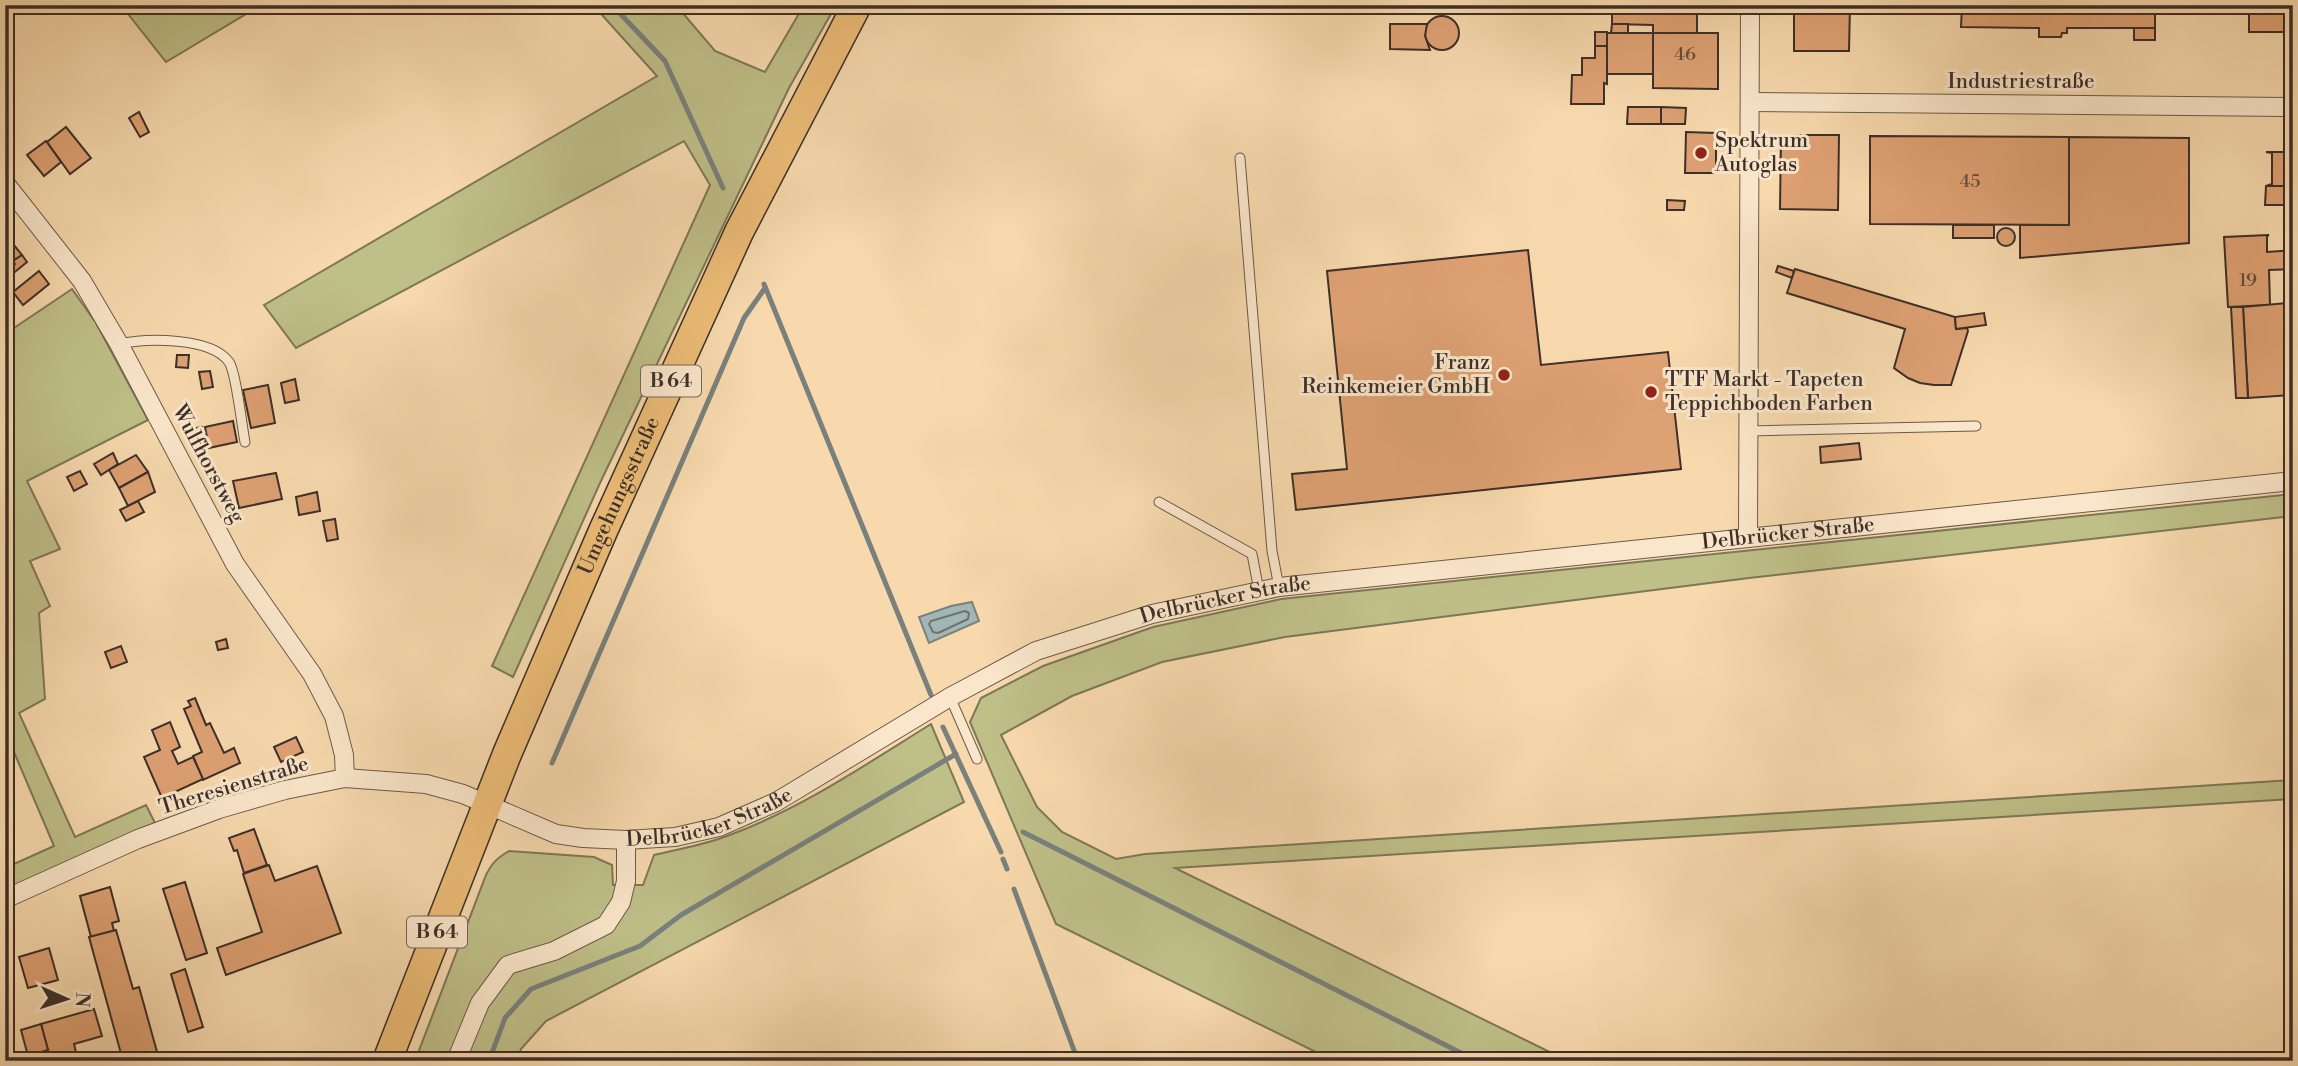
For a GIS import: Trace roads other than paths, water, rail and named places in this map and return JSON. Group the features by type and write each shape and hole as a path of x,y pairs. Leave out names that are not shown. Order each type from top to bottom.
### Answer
{"main road":[{"name":"Umgehungsstraße","path":"486,804 603,531 738,232 857,5"},
{"name":"B 64","path":"387,1061 486,804"}],"street":[{"path":"1748,537 1750,5"},
{"name":"Industriestraße","path":"1750,102 2293,107"},
{"name":"Wulfhorstweg","path":"5,183 82,281 120,344 235,564 312,674 334,716 344,755 345,778"},
{"name":"Delbrücker Straße","path":"486,804 556,834 626,840 675,837 719,827 776,802 950,697 1036,651 1152,614 1279,587 2293,481"},
{"name":"Theresienstraße","path":"5,899 138,839 219,809 285,790 345,778 426,783 486,804"},
{"path":"456,1061 480,1003 508,965 554,951 606,925 621,902 626,881 626,840"}],"lane":[{"path":"1240,158 1272,551 1279,587"},
{"path":"120,344 138,340 163,340 219,352 231,364 245,442"},
{"path":"1748,431 1976,426"},
{"path":"1159,502 1252,554 1259,591"},
{"path":"950,697 977,760"}],"water":[{"path":"972,602 979,621 929,643 919,617"}],"waterway":[{"path":"612,5 665,61 723,188"},
{"path":"764,284 931,695"},
{"path":"552,763 744,318 765,288"},
{"path":"943,727 1001,852"},
{"path":"489,1061 505,1018 531,989 640,946 681,915 956,754"},
{"path":"1023,832 1477,1061"},
{"path":"1003,859 1007,869"},
{"path":"1014,889 1078,1061"}],"place":[{"name":"Spektrum Autoglas","path":"1701,153"},
{"name":"Franz Reinkemeier GmbH","path":"1504,375"},
{"name":"TTF Markt - Tapeten Teppichboden Farben","path":"1651,392"}]}
